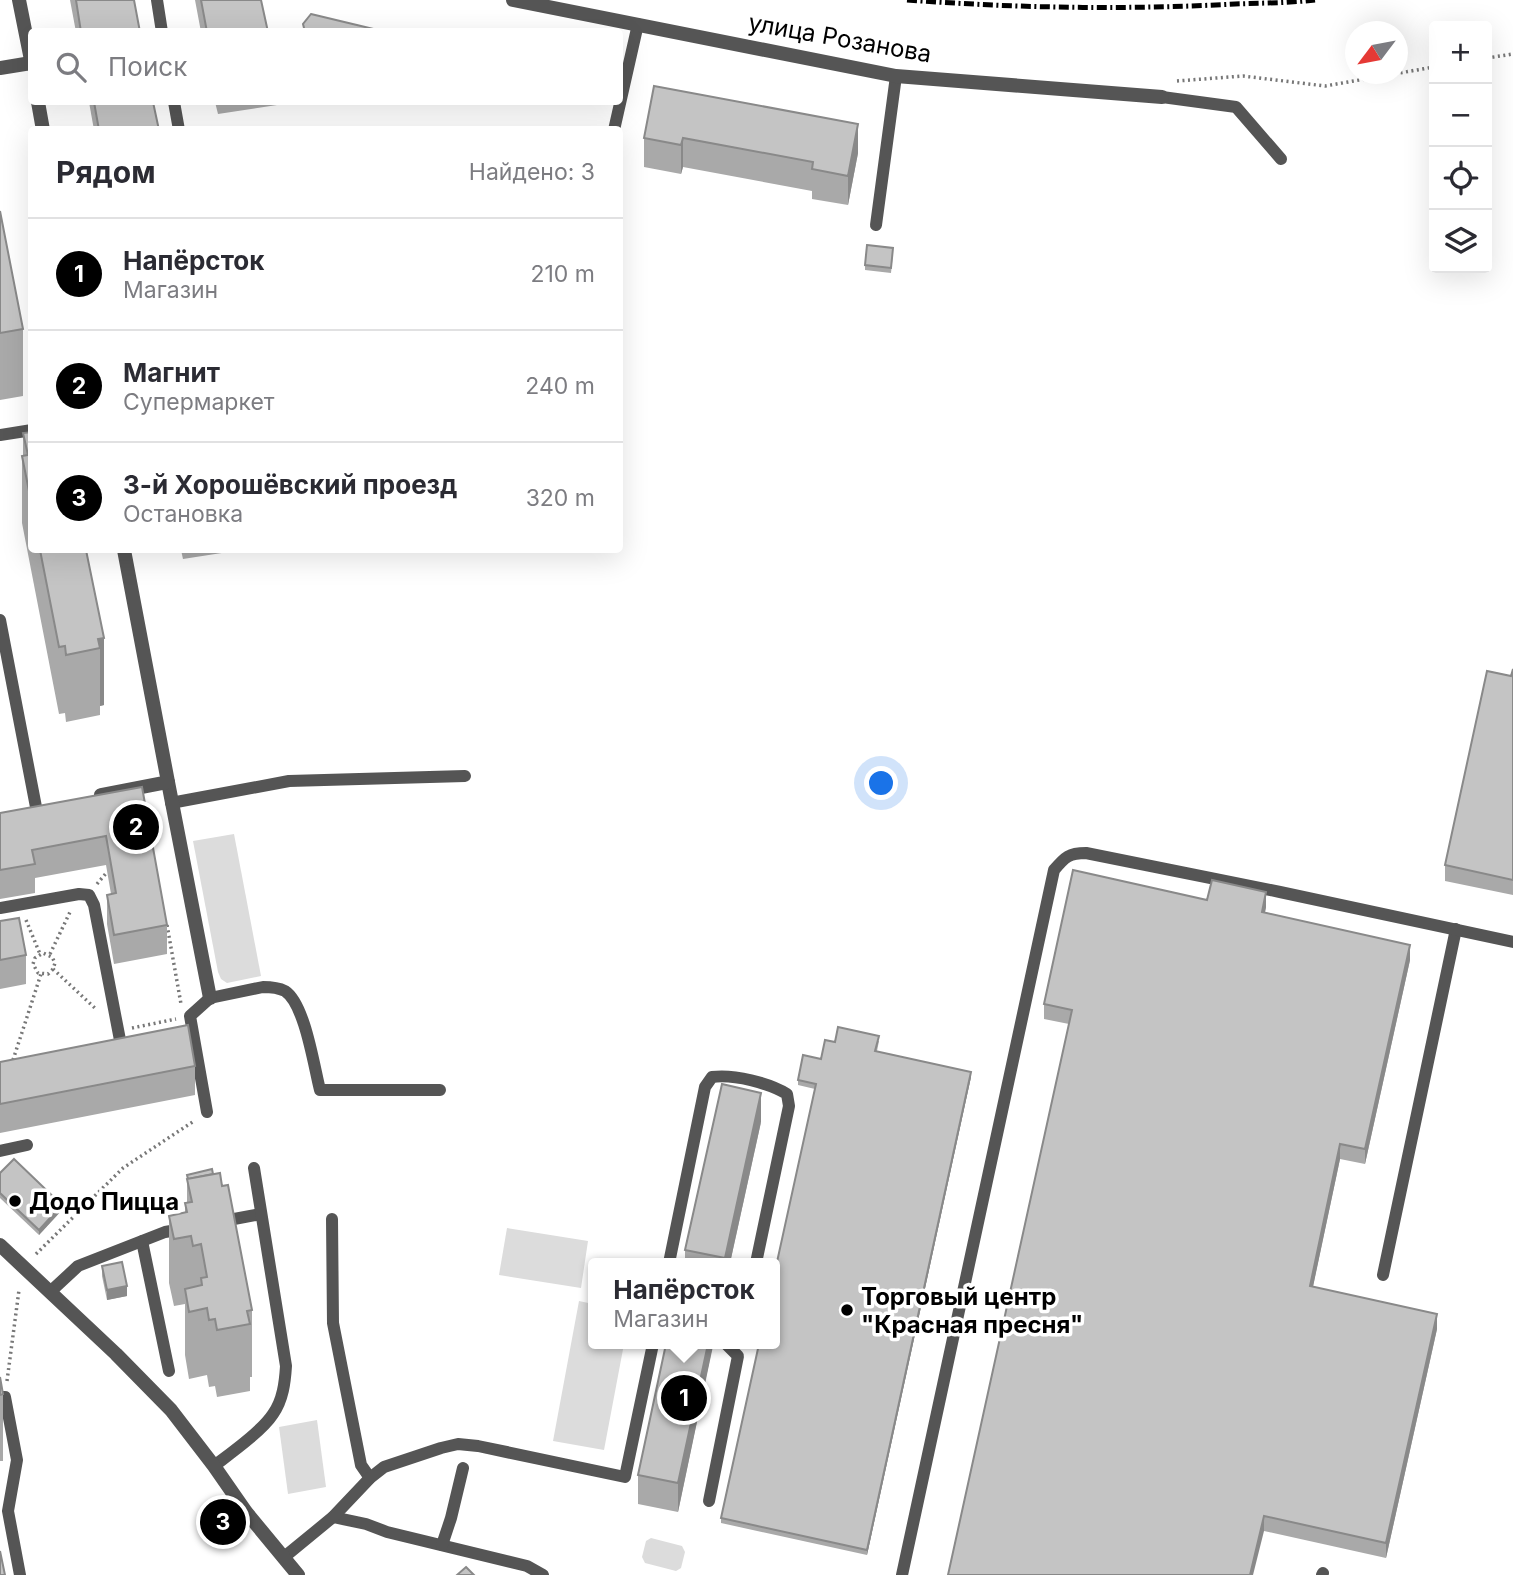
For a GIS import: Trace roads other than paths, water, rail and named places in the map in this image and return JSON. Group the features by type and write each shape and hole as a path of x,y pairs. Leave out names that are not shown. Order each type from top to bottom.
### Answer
{"street":[{"path":"19,0 28,48"},
{"name":"улица Розанова","path":"513,0 896,76 1162,97"},
{"path":"0,68 28,64"},
{"path":"39,105 42,126"},
{"path":"125,553 210,998"},
{"path":"88,797 168,782"},
{"path":"0,1245 144,1381 171,1410 243,1508 298,1575"}],"lane":[{"path":"157,0 161,28"},
{"path":"623,90 638,24"},
{"path":"877,225 896,76"},
{"path":"1162,97 1236,107 1281,159"},
{"path":"175,105 178,126"},
{"path":"615,126 620,105"},
{"path":"0,435 28,431"},
{"path":"0,620 36,807"},
{"path":"171,803 289,781 464,776"},
{"path":"902,1575 1054,870 1063,859 1074,853 1086,853 1513,942"},
{"path":"0,908 79,894 89,895 94,905 119,1040"},
{"path":"1383,1275 1456,929"},
{"path":"207,1112 190,1016 210,998 263,987 285,991 298,1007 320,1090 440,1090"},
{"path":"670,1258 705,1087 712,1077 723,1075 775,1087 787,1094 789,1106 757,1258"},
{"path":"0,1151 27,1145"},
{"path":"214,1466 273,1414 285,1383 286,1366 254,1168"},
{"path":"50,1292 78,1266 142,1241 165,1233 261,1214"},
{"path":"332,1219 332,1323 360,1465 370,1478"},
{"path":"142,1241 169,1371"},
{"path":"283,1558 332,1517 384,1467 441,1448 458,1444 478,1446 625,1477 652,1349"},
{"path":"709,1502 738,1356 731,1349"},
{"path":"3,1396 17,1461 8,1511 20,1575"},
{"path":"442,1545 463,1468"},
{"path":"332,1517 527,1566 543,1575"}],"railway":[{"path":"907,0 989,5 1112,7 1315,0"}],"place":[{"name":"Магнит","path":"136,827"},
{"name":"Додо Пицца","path":"15,1201"},
{"name":"Торговый центр \"Красная пресня\"","path":"847,1310"},
{"name":"Напёрсток","path":"684,1398"},
{"name":"3-й Хорошёвский проезд","path":"223,1522"}]}
